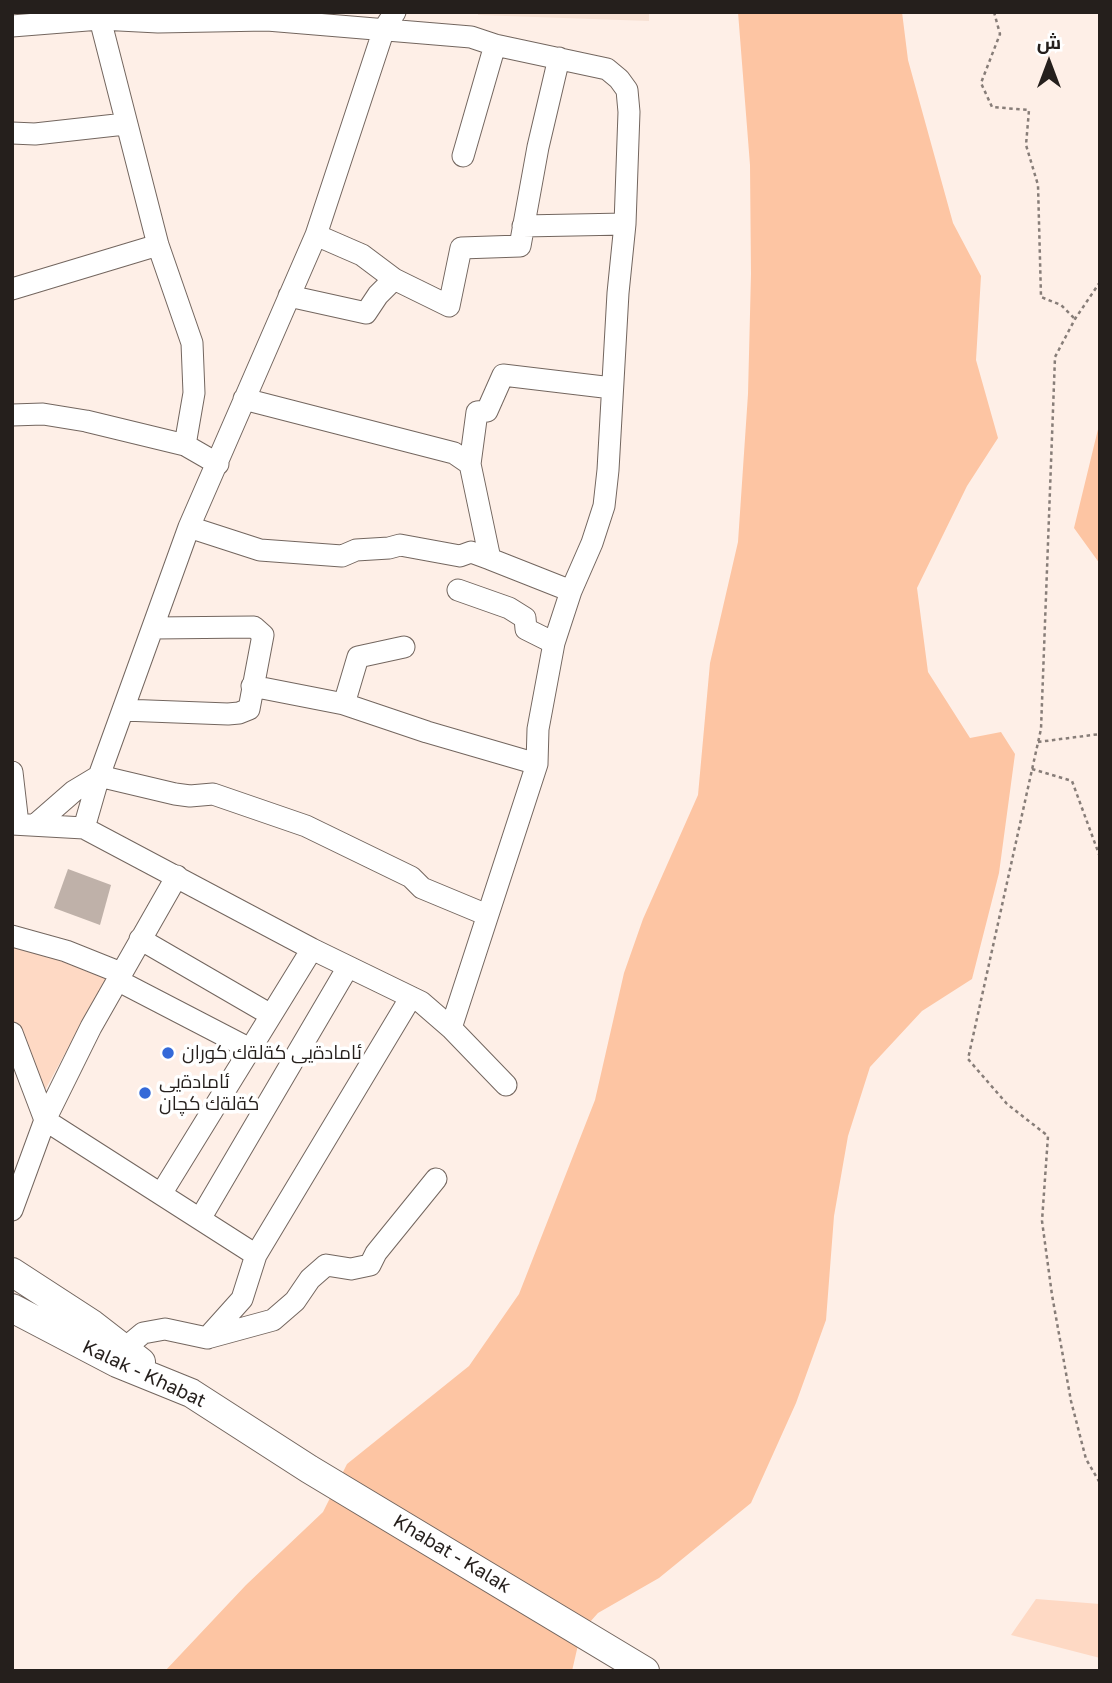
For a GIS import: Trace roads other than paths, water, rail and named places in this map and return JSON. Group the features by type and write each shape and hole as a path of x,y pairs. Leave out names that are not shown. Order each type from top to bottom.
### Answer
{"main road":[{"path":"12,1272 92,1324 157,1376 191,1392"},
{"name":"Kalak - Khabat","path":"12,1308 117,1363 191,1392 309,1469"},
{"name":"Khabat - Kalak","path":"309,1469 645,1671"}],"street":[{"path":"12,26 69,18 389,21 607,69 627,90 629,112 625,224 604,506 554,643 538,729 537,764 451,1028"},
{"path":"100,19 158,245 192,343 194,393 185,445"},
{"path":"84,828 99,776 189,527 316,235 389,21"},
{"path":"463,156 495,45"},
{"path":"521,236 559,58"},
{"path":"12,133 35,134 125,124"},
{"path":"316,235 362,255 394,279 449,306 461,248 521,236 625,224"},
{"path":"12,289 158,245"},
{"path":"289,296 366,313 378,295 394,279"},
{"path":"490,559 470,464 477,412 487,411 503,376 612,388"},
{"path":"244,399 454,453 470,464"},
{"path":"12,415 43,414 86,421 185,445 218,464"},
{"path":"189,527 260,550 342,556 356,550 400,545 460,556 471,552 571,591"},
{"path":"458,590 509,608 525,618 526,629 554,643"},
{"path":"123,710 239,713 249,709 263,635 254,627 154,628"},
{"path":"344,704 358,657 404,647"},
{"path":"252,686 344,704 537,764"},
{"path":"12,772 22,824"},
{"path":"22,824 99,776 175,794 213,794 306,825 411,877 422,888 487,915"},
{"path":"22,824 84,828 312,949 421,1002 451,1028 506,1085"},
{"path":"12,1210 45,1120 119,976 177,876"},
{"path":"12,936 66,951 119,976 250,1049"},
{"path":"140,939 271,1015"},
{"path":"161,1194 312,949"},
{"path":"200,1219 348,967"},
{"path":"207,1338 242,1299 256,1255 411,997"},
{"path":"12,1033 45,1120 256,1255"},
{"path":"125,1348 143,1333 158,1330 165,1329 207,1338 273,1320 295,1301 310,1279 326,1265 351,1269 370,1265 376,1253 436,1179"}],"place":[{"name":"ئامادةيى كةلةك كوران","path":"168,1053"},
{"name":"ئامادةيى كةلةك كچان","path":"145,1093"}]}
